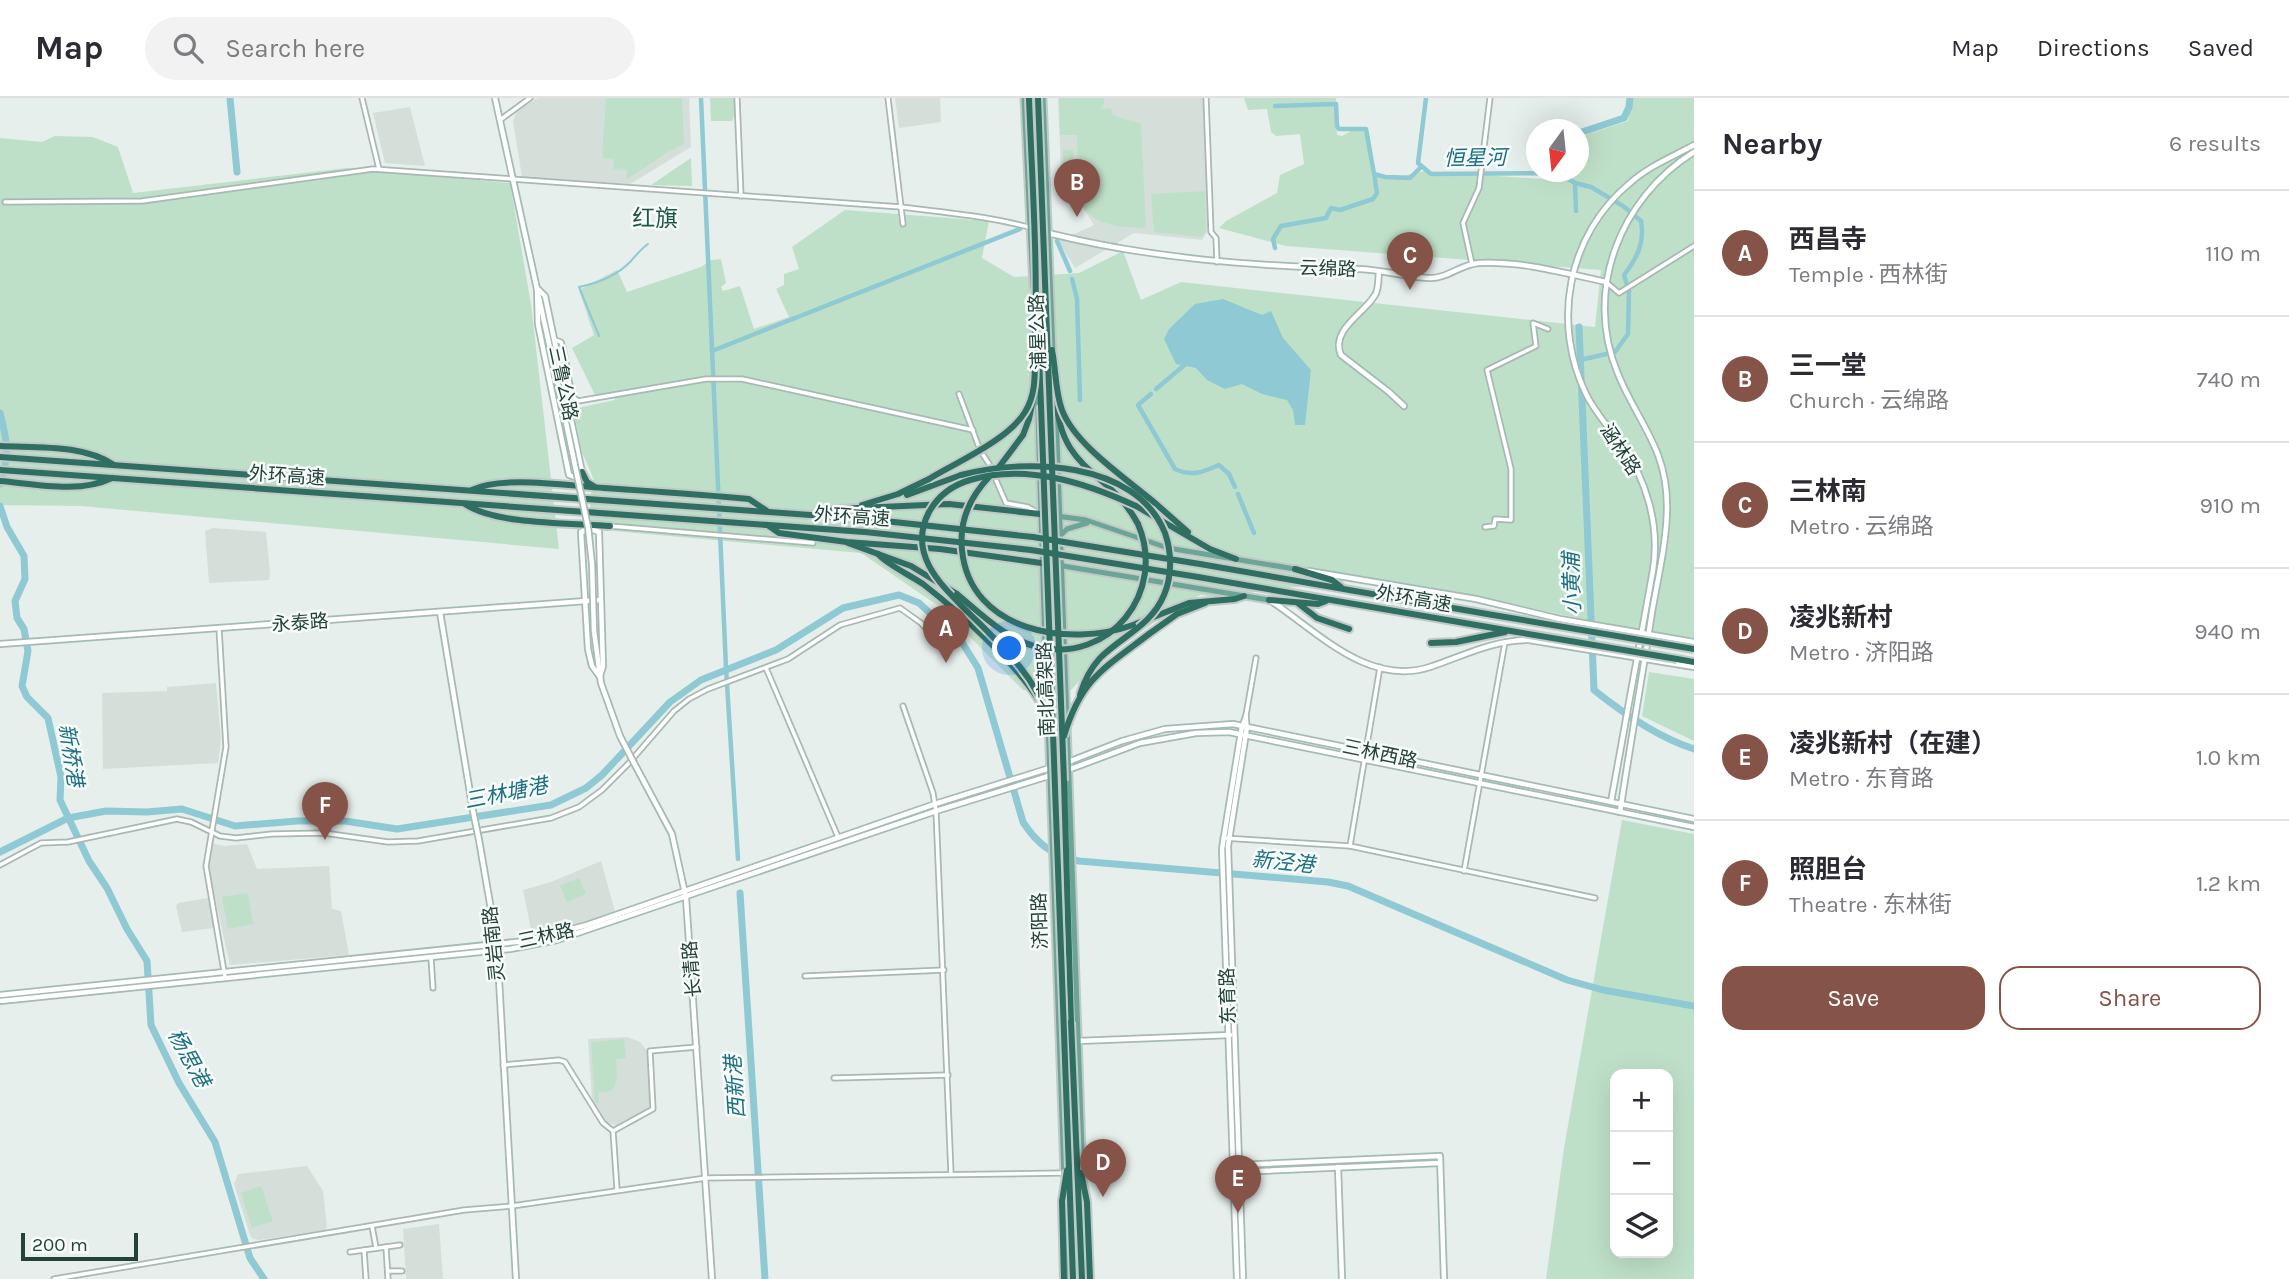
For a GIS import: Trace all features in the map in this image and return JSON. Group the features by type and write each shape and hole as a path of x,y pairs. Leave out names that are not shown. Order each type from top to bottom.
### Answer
{"highway":[{"name":"南北高架路","path":"1027,98 1068,1161 1068,1279"},
{"name":"南北高架路","path":"1041,98 1082,1279"},
{"path":"1037,322 1035,386 1032,410 1023,435 1012,452 979,489 967,509 961,537 967,572 976,591 989,606 1010,620 1058,635 1086,636 1115,631 1185,604 1244,596"},
{"path":"847,542 921,570 1018,640 1039,647 1060,649 1089,644 1108,634 1125,619 1140,595 1146,559 1141,531 1123,502 1081,464 1068,446 1058,420 1053,358 1048,333"},
{"path":"1056,385 1063,413 1078,435 1193,539"},
{"path":"849,508 886,499 929,479 987,445 1013,426 1026,411 1035,386"},
{"path":"0,446 81,453 103,457 114,465"},
{"name":"外环高速","path":"0,457 866,519 1019,535 1694,649"},
{"path":"886,499 895,499 961,475 996,468 1053,467 1086,473 1112,482 1137,497 1160,523 1167,540 1170,559 1168,584 1161,602 1146,622 1100,658 1085,680 1062,742"},
{"name":"外环高速","path":"0,470 865,532 1031,550 1491,627 1694,665"},
{"path":"582,472 587,482 596,488"},
{"path":"559,485 568,482 569,475"},
{"path":"1053,735 1039,695 1018,664 932,573 922,546 923,530 928,514 940,498 954,487 976,479 1003,475 1066,480 1136,506 1193,539 1236,559"},
{"path":"0,481 84,485 99,484 112,478"},
{"path":"471,491 482,485 559,485 709,495 749,499 768,512"},
{"path":"463,503 474,510 507,518 610,526"},
{"path":"821,516 835,509 949,504 1040,514"},
{"path":"573,523 581,532"},
{"path":"767,525 779,533 847,542 953,550 1041,563"},
{"path":"878,554 934,594 1013,668 1047,713"},
{"path":"1295,569 1332,580 1342,589"},
{"path":"1080,695 1097,675 1177,614 1217,599"},
{"path":"1269,600 1318,604 1329,600"},
{"path":"1298,602 1317,618 1349,629"},
{"path":"1431,643 1456,642 1511,631"},
{"path":"1077,1160 1087,1202 1089,1279"}],"main road":[{"name":"浦星公路","path":"1027,98 1037,360 1041,563"},
{"name":"浦星公路","path":"1041,98 1062,564"},
{"path":"1040,514 1090,522 1158,545 1295,569"},
{"path":"1041,554 1071,527 1090,522"},
{"path":"1041,563 1062,564 1269,600"},
{"name":"济阳路","path":"1041,563 1068,1279"},
{"name":"济阳路","path":"1062,564 1077,1041 1089,1279"}],"street":[{"path":"362,98 379,169"},
{"name":"三鲁公路","path":"495,98 588,527 594,631"},
{"path":"500,120 530,98"},
{"path":"737,98 741,196"},
{"path":"888,98 903,224"},
{"path":"1206,98 1211,232 1216,238 1217,262"},
{"path":"1472,264 1463,223 1479,188 1490,98"},
{"name":"涵林路","path":"1610,810 1655,558 1655,533 1644,488 1634,466 1594,408 1578,373 1570,344 1567,314 1572,275 1585,241 1603,212 1619,193 1652,167 1694,145"},
{"name":"涵林路","path":"1620,812 1667,519 1666,481 1655,443 1613,361 1605,314 1606,282 1612,256 1625,225 1638,204 1661,176 1694,152"},
{"path":"5,202 142,201 379,169 901,207 983,216 1048,233"},
{"name":"云绵路","path":"1048,233 1125,251 1217,262 1364,269 1436,278 1472,264 1540,268 1606,282"},
{"path":"1606,282 1619,293 1694,246"},
{"path":"1379,272 1377,293 1341,334 1337,347 1341,355 1404,407"},
{"name":"三鲁公路","path":"537,288 545,296 582,472"},
{"name":"三鲁公路","path":"537,288 538,324 569,475"},
{"path":"1485,527 1494,526 1495,519 1511,520 1511,469 1487,370 1536,346 1533,323 1548,329"},
{"path":"555,340 561,342 563,347 572,396 578,401 706,379 742,379 974,430"},
{"path":"958,394 980,450 1006,503 1028,507 1040,514"},
{"path":"569,475 577,478 582,472"},
{"path":"581,532 590,529 599,533 610,526 813,543"},
{"name":"长清路","path":"581,532 588,649 592,666 600,677"},
{"name":"长清路","path":"599,533 603,666 600,677"},
{"path":"1295,569 1476,599 1560,619 1694,642"},
{"name":"永泰路","path":"0,644 600,600"},
{"path":"1269,600 1346,655 1380,667 1419,670 1505,642 1529,640 1694,665"},
{"path":"0,866 41,843 74,840 177,819 191,822 220,836 236,838 324,833 388,842 416,841 537,821 571,811 602,790 632,763 645,743 680,706 719,685 797,654 840,625 899,608 921,623 939,643"},
{"name":"灵岩南路","path":"440,612 497,944 495,951 516,1279"},
{"path":"219,628 226,735 206,866 224,975"},
{"name":"长清路","path":"594,631 604,694 632,763 671,834 685,891 712,1279"},
{"path":"1465,871 1505,642"},
{"name":"东育路","path":"1237,1279 1236,1165 1225,859 1226,838 1256,658"},
{"path":"1350,846 1380,667"},
{"path":"766,668 838,838"},
{"path":"903,706 935,807 951,1174"},
{"name":"三林西路","path":"1067,762 1122,741 1165,729 1223,724 1482,774 1694,819"},
{"name":"三林西路","path":"1068,770 1164,737 1229,732 1694,827"},
{"name":"三林路","path":"745,874 993,785 1067,762"},
{"name":"三林路","path":"0,1001 139,983 157,978 224,975 495,951 557,940 686,898 838,838 935,807 995,793 1068,770"},
{"path":"1592,806 1593,797"},
{"path":"1226,838 1350,846 1595,898"},
{"name":"三林路","path":"0,995 139,983 157,985 526,941 587,925 685,891 733,879"},
{"path":"431,956 433,988"},
{"path":"806,976 944,971"},
{"path":"1077,1041 1231,1035"},
{"path":"613,1131 653,1109 651,1050 697,1047"},
{"path":"503,1065 559,1060 565,1062 603,1123 613,1131 617,1189"},
{"path":"834,1078 948,1075"},
{"path":"1236,1165 1440,1156 1444,1279"},
{"path":"1338,1161 1342,1279"},
{"path":"1236,1172 1440,1163"},
{"path":"54,1279 464,1210 512,1206 706,1178 1083,1172"},
{"name":"东育路","path":"1236,1172 1243,1279"},
{"path":"372,1226 376,1248"},
{"path":"350,1252 400,1245"},
{"path":"386,1247 388,1279"},
{"path":"364,1250 366,1279"},
{"path":"388,1271 402,1271"}],"shaded area":[{"path":"538,98 689,98 691,147 630,184 522,177 513,121 517,111"},
{"path":"895,98 940,98 941,122 899,128"},
{"path":"1058,98 1203,98 1209,229 1202,240 1134,233 1075,268 1055,236 1074,234 1094,225 1078,200 1078,191 1062,191"},
{"path":"410,107 425,166 385,163 373,113"},
{"path":"213,528 266,532 269,580 209,583 205,531"},
{"path":"216,683 221,739 218,763 103,769 102,693 167,691 167,687"},
{"path":"211,843 224,846 247,844 257,869 329,866 332,909 341,911 349,955 230,965 208,867"},
{"path":"601,861 615,912 580,925 532,934 523,890 551,882"},
{"path":"208,898 214,928 182,932 176,906 178,903"},
{"path":"627,1037 640,1042 648,1052 652,1108 618,1126 605,1122 592,1100 588,1039"},
{"path":"307,1166 323,1191 327,1226 325,1230 253,1239 234,1184 238,1174"},
{"path":"439,1224 443,1279 406,1279 403,1229"}],"green space":[{"path":"606,98 682,98 684,144 626,180 627,170 613,169 614,159 602,158"},
{"path":"710,98 734,98 735,115 732,121 711,121"},
{"path":"1059,98 1104,98 1100,109 1111,108 1113,115 1141,124 1146,228 1103,222 1091,215 1083,205 1078,176 1077,135 1060,135"},
{"path":"1244,98 1336,98 1337,135 1364,129 1367,134 1372,179 1377,176 1407,175 1424,171 1526,178 1526,182 1589,182 1589,134 1628,121 1632,98 1694,98 1694,638 1618,627 1478,596 1370,578 1214,597 1201,595 1181,604 1101,659 1068,693 1023,690 940,607 861,553 591,529 590,499 594,480 582,452 573,409 615,400 613,393 595,395 572,348 594,335 579,290 617,270 627,292 701,267 711,260 721,259 726,283 721,287 723,291 740,286 754,329 789,317 776,289 784,285 784,274 799,269 792,247 845,210 989,221 982,258 1014,277 1079,273 1123,251 1141,300 1181,282 1595,327 1601,270 1286,246 1219,228 1226,221 1277,193 1280,175 1304,164 1300,134 1276,136 1271,132 1267,109 1248,110"},
{"path":"55,136 93,137 118,147 133,193 347,168 510,183 531,304 559,549 81,506 0,505 0,138 42,142"},
{"path":"1063,150 1073,150 1074,190 1064,190"},
{"path":"691,158 692,186 651,185"},
{"path":"1205,191 1206,231 1201,237 1154,232 1151,194"},
{"path":"1649,672 1694,679 1694,741 1642,716"},
{"path":"1622,820 1694,834 1694,1279 1546,1279 1564,1148"},
{"path":"579,878 586,894 567,902 560,886"},
{"path":"248,893 253,924 228,929 222,897"},
{"path":"624,1039 626,1058 616,1059 615,1050 615,1085 612,1090 598,1092 599,1103 595,1103 591,1042"},
{"path":"261,1186 273,1221 252,1228 241,1193"}],"water":[{"path":"1223,299 1262,315 1271,311 1283,338 1311,370 1305,425 1295,425 1293,410 1287,400 1262,394 1242,384 1225,389 1207,380 1196,368 1176,364 1164,339 1169,329 1195,304"}],"waterway":[{"path":"230,98 237,172"},
{"path":"701,98 726,668 738,859"},
{"name":"小黄浦","path":"1426,98 1418,163 1431,174 1559,173 1575,183 1591,187 1623,206 1641,221 1639,250 1624,275 1629,291 1628,334 1615,352 1580,360"},
{"path":"1589,130 1624,118 1630,98"},
{"path":"1275,106 1336,104 1339,129 1366,129 1374,174"},
{"path":"1275,248 1273,239 1281,226 1326,218 1331,208 1340,210 1373,199 1377,193 1374,174 1410,178 1421,167"},
{"name":"小黄浦","path":"1575,183 1576,211"},
{"path":"712,351 1020,229"},
{"path":"1057,241 1070,271"},
{"path":"599,336 579,287 614,274 648,244"},
{"path":"1072,279 1077,299 1080,400"},
{"name":"小黄浦","path":"1579,327 1594,690 1641,724 1694,749"},
{"path":"1156,389 1188,362"},
{"path":"1151,394 1138,405 1175,469 1197,473 1219,465 1229,474 1235,487"},
{"name":"新桥港","path":"0,413 7,449 0,484"},
{"path":"1238,494 1254,533"},
{"name":"杨思港","path":"0,506 7,527 24,556 25,579 15,601 17,618 24,629 28,651 22,686 27,697 48,718 61,777 60,800 89,861 147,961 151,1025 179,1083 215,1142 250,1258 264,1279"},
{"name":"三林塘港","path":"0,852 68,818 106,811 182,809 235,826 297,821 345,821 397,829 551,805 586,788 602,775 670,702 701,680 776,650 843,608 899,595 919,603 963,644 978,668 1023,822 1040,843 1061,856 1079,861 1328,882 1348,886 1567,980 1603,990 1694,1006"},
{"name":"西新港","path":"740,893 765,1279"}],"place":[{"name":"三一堂","path":"1077,217"},
{"name":"三林南","path":"1410,290"},
{"name":"西昌寺","path":"946,663"},
{"name":"照胆台","path":"325,840"},
{"name":"凌兆新村","path":"1103,1197"},
{"name":"凌兆新村（在建）","path":"1238,1213"}],"district":[{"name":"红旗","path":"655,218"}],"water label":[{"name":"恒星河","path":"1475,158"},
{"name":"新泾港","path":"1283,862"}]}
